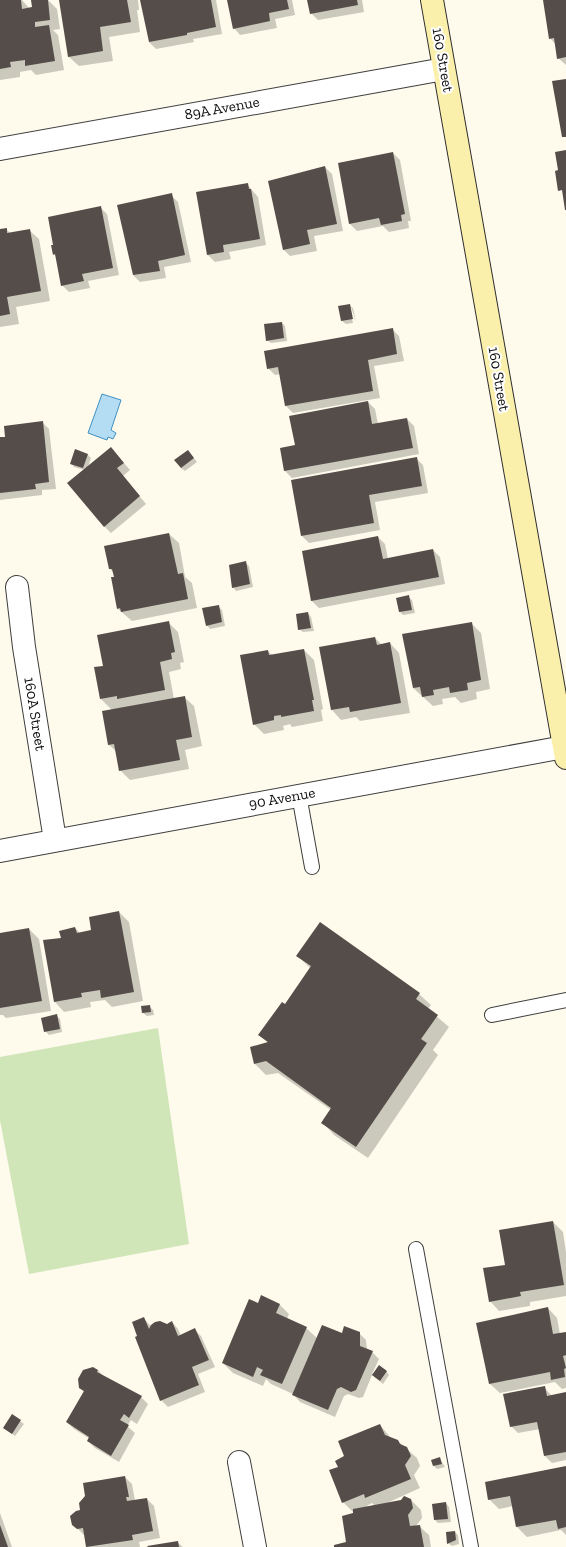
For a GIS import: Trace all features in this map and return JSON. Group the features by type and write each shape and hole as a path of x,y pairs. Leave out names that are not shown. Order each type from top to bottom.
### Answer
{"main road":[{"name":"160 Street","path":"432,0 565,750"}],"street":[{"name":"89A Avenue","path":"0,149 444,69"},
{"name":"160A Street","path":"17,587 24,647 55,840"},
{"name":"90 Avenue","path":"0,851 298,795 565,750"},
{"path":"239,1462 255,1547"}],"lane":[{"path":"298,795 312,867"},
{"path":"492,1016 566,1000"},
{"path":"416,1249 471,1547"}],"green space":[{"path":"158,1028 189,1244 29,1274 0,1120 0,1057"}],"water":[{"path":"102,394 121,400 111,430 116,433 113,439 108,437 107,440 88,433"}],"building":[{"path":"0,0 21,0 22,9 32,7 31,0 48,0 50,20 35,22 35,27 49,25 55,61 25,66 25,60 10,62 11,67 0,69"},
{"path":"59,0 127,0 131,22 100,27 103,51 68,57"},
{"path":"140,0 211,0 216,27 187,33 187,35 149,42"},
{"path":"227,0 287,0 289,9 269,13 270,21 233,29"},
{"path":"307,0 357,0 358,5 310,14"},
{"path":"543,0 566,0 566,57 557,59 554,38 549,39"},
{"path":"566,79 566,137 562,137 552,81"},
{"path":"566,150 565,210 562,190 558,191 555,171 558,170 555,152"},
{"path":"393,152 405,214 401,215 402,221 381,225 379,218 349,224 338,163"},
{"path":"325,166 337,224 307,230 310,244 283,250 268,181"},
{"path":"248,183 249,189 251,189 260,239 223,245 224,252 207,255 196,192"},
{"path":"172,193 185,255 158,261 160,271 133,275 117,205"},
{"path":"101,206 113,268 82,274 84,281 61,286 55,254 53,255 51,245 53,245 48,217"},
{"path":"7,228 7,233 30,229 41,291 7,297 10,314 0,316 0,229"},
{"path":"350,304 353,319 341,321 338,306"},
{"path":"282,322 284,338 266,341 264,324"},
{"path":"393,328 397,354 368,360 373,391 285,406 278,367 267,369 264,351"},
{"path":"368,401 372,424 407,418 413,448 284,471 280,448 295,445 289,416"},
{"path":"43,421 49,482 35,484 36,489 0,493 0,437 5,437 4,426"},
{"path":"111,447 124,463 117,468 140,496 104,527 67,483"},
{"path":"75,449 88,454 83,468 70,464"},
{"path":"188,450 194,458 181,468 174,460"},
{"path":"417,457 422,486 369,495 374,523 301,536 291,480"},
{"path":"169,533 178,574 183,573 188,599 121,612 120,608 117,609 111,577 114,577 112,569 109,569 104,546"},
{"path":"378,536 383,559 433,549 439,577 311,601 302,551"},
{"path":"246,561 250,584 232,588 229,565"},
{"path":"409,595 412,610 399,612 396,598"},
{"path":"219,605 222,622 206,626 202,608"},
{"path":"308,612 311,628 298,630 296,614"},
{"path":"169,621 175,652 171,653 172,659 160,662 165,690 117,699 117,696 100,699 94,667 103,666 97,635"},
{"path":"472,622 481,680 467,683 468,690 450,693 449,687 433,690 434,695 422,697 420,687 413,688 402,634"},
{"path":"375,637 377,645 390,642 401,703 350,712 349,707 331,710 319,647"},
{"path":"304,649 314,700 312,700 314,711 281,717 281,715 274,716 274,720 253,725 240,655 268,650 269,655"},
{"path":"185,696 192,737 176,740 180,760 119,771 114,744 108,745 102,711"},
{"path":"119,911 134,992 101,998 100,990 81,993 82,997 54,1002 43,940 61,938 59,931 75,927 77,933 91,930 89,917"},
{"path":"320,922 420,993 416,999 438,1015 421,1039 427,1043 356,1147 321,1123 331,1108 266,1061 254,1064 250,1047 268,1042 258,1035 282,1002 285,1004 311,966 296,956"},
{"path":"29,928 42,1001 0,1008 0,933"},
{"path":"150,1005 151,1012 142,1013 141,1006"},
{"path":"57,1014 60,1029 44,1032 41,1018"},
{"path":"553,1221 564,1285 520,1292 521,1296 489,1302 483,1268 505,1265 499,1230"},
{"path":"261,1295 280,1304 276,1313 307,1327 282,1384 260,1375 263,1370 257,1367 253,1377 222,1363 249,1299 258,1303"},
{"path":"548,1307 553,1334 566,1332 566,1355 563,1356 566,1368 564,1369 565,1377 551,1380 550,1372 489,1384 476,1323"},
{"path":"144,1317 149,1329 155,1322 160,1321 167,1324 172,1321 178,1336 195,1328 209,1360 192,1367 199,1385 160,1401 135,1337 137,1336 132,1322"},
{"path":"322,1325 342,1333 344,1326 360,1332 360,1346 373,1351 356,1390 351,1392 341,1387 337,1389 328,1410 292,1395"},
{"path":"379,1365 387,1371 380,1381 372,1375"},
{"path":"93,1367 98,1370 97,1372 142,1396 129,1418 124,1414 120,1420 129,1425 111,1456 87,1441 89,1437 66,1422 84,1391 79,1388 78,1379 83,1370"},
{"path":"545,1386 547,1396 566,1392 566,1452 544,1456 537,1422 510,1427 503,1394"},
{"path":"12,1414 21,1420 12,1434 3,1428"},
{"path":"380,1424 385,1435 398,1440 400,1444 407,1447 411,1456 405,1465 411,1479 365,1498 364,1494 342,1503 329,1470 338,1467 335,1461 344,1456 338,1441"},
{"path":"440,1457 442,1464 433,1466 431,1460"},
{"path":"566,1466 566,1527 558,1529 556,1520 516,1527 510,1496 488,1500 485,1482"},
{"path":"125,1476 129,1497 126,1497 127,1501 147,1498 153,1531 132,1535 133,1540 86,1547 83,1528 77,1529 72,1525 70,1516 76,1511 80,1510 79,1503 85,1496 83,1483"},
{"path":"404,1496 411,1499 413,1508 408,1515 410,1526 420,1525 424,1547 334,1547 334,1545 346,1542 342,1516 353,1513 353,1509 401,1500"},
{"path":"446,1502 448,1519 434,1520 432,1504"},
{"path":"0,1525 8,1547 0,1547"},
{"path":"455,1531 456,1540 447,1544 446,1532"},
{"path":"178,1541 179,1547 147,1546"}]}
